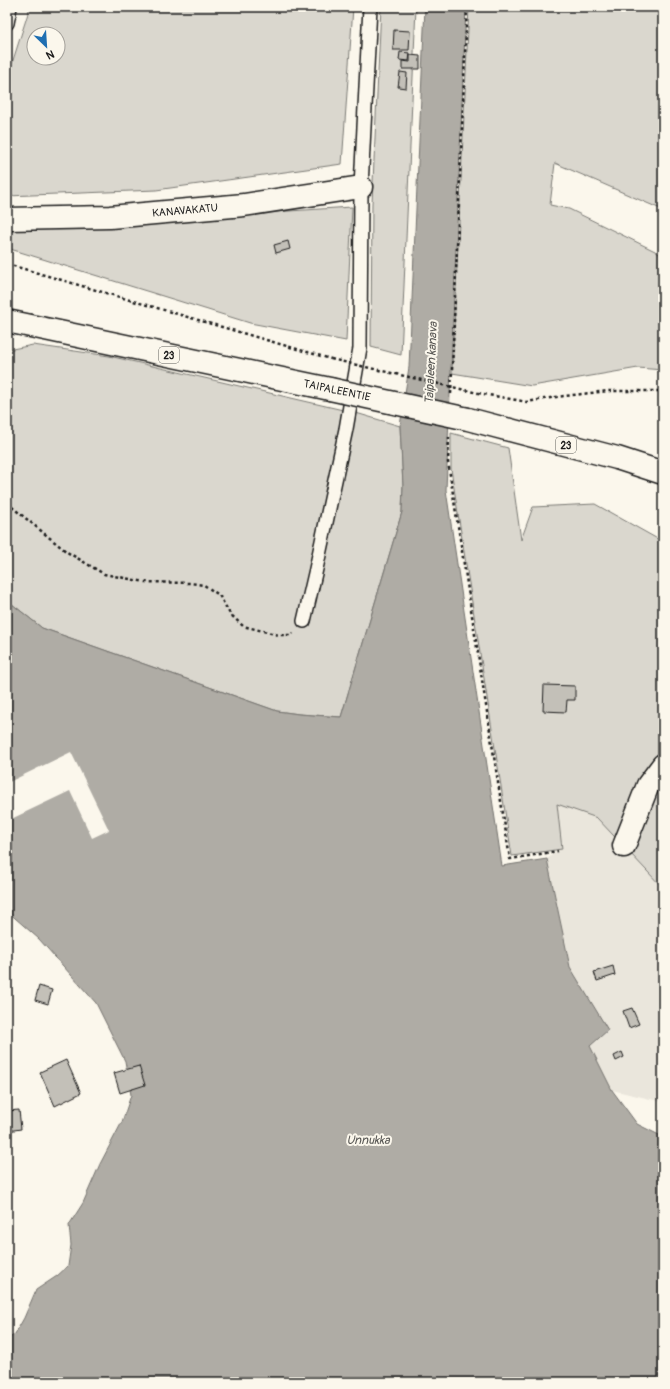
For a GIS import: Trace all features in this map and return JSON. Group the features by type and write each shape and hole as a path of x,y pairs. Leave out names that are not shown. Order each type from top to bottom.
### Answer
{"main road":[{"name":"KANAVAKATU","path":"7,219 110,217 244,205 361,187"},
{"name":"TAIPALEENTIE","path":"7,321 468,419 618,458 663,473"},
{"path":"624,846 648,785 663,765"}],"lane":[{"path":"7,23 10,7"},
{"path":"304,621 346,429 360,348 361,187 370,7"}],"path":[{"path":"451,400 468,7"},
{"path":"7,264 331,359 478,393 527,402 608,391 663,391"},
{"path":"449,431 448,462 510,859 558,852"},
{"path":"7,503 67,552 104,574 145,582 190,583 204,585 219,595 230,614 243,626 279,635 292,635 304,621"}],"shaded area":[{"path":"30,7 353,7 342,164 156,190 7,196 7,79"},
{"path":"381,7 416,7 401,355 371,347 372,204"},
{"path":"469,7 663,7 663,210 555,163 550,205 569,209 655,251 663,257 663,370 638,368 532,386 452,373"},
{"path":"352,207 346,341 250,323 7,248 7,229"},
{"path":"33,345 109,356 356,413 400,426 403,486 402,512 341,717 277,711 42,628 7,600 7,350"},
{"path":"451,433 508,448 521,540 533,507 595,504 663,542 663,888 597,818 557,804 562,849 512,856 451,469"},
{"path":"556,803 597,818 663,888 663,1102 612,1090 590,1046 608,1030 570,967 547,859 561,848"}],"water":[{"name":"Unnukka","path":"425,7 466,7 446,490 502,866 547,859 570,967 608,1030 590,1046 612,1090 637,1124 663,1137 663,1382 7,1382 7,1340 15,1334 24,1318 36,1290 57,1276 68,1266 71,1245 69,1225 83,1203 100,1164 122,1122 131,1095 125,1061 96,1003 39,939 7,911 7,600 42,628 277,711 341,717 402,512 403,486 400,426 409,367"}],"pier":[{"path":"71,752 109,830 92,838 70,791 7,821 7,783"}],"building":[{"path":"394,30 410,31 409,50 393,50"},
{"path":"400,52 410,53 409,61 399,60"},
{"path":"410,55 420,56 420,69 402,69 402,61 410,62"},
{"path":"400,72 407,73 406,88 398,87"},
{"path":"288,241 290,249 276,253 274,245"},
{"path":"544,685 575,686 575,700 567,700 566,712 543,711"},
{"path":"613,966 615,975 597,981 594,972"},
{"path":"39,986 52,990 48,1004 35,1000"},
{"path":"632,1008 639,1024 629,1028 623,1011"},
{"path":"622,1052 624,1057 616,1061 614,1056"},
{"path":"66,1060 81,1093 55,1106 40,1072"},
{"path":"139,1066 145,1085 120,1093 114,1073"},
{"path":"19,1110 21,1129 7,1131 7,1111"}],"water label":[{"name":"Taipaleen kanava","path":"431,363"}]}
